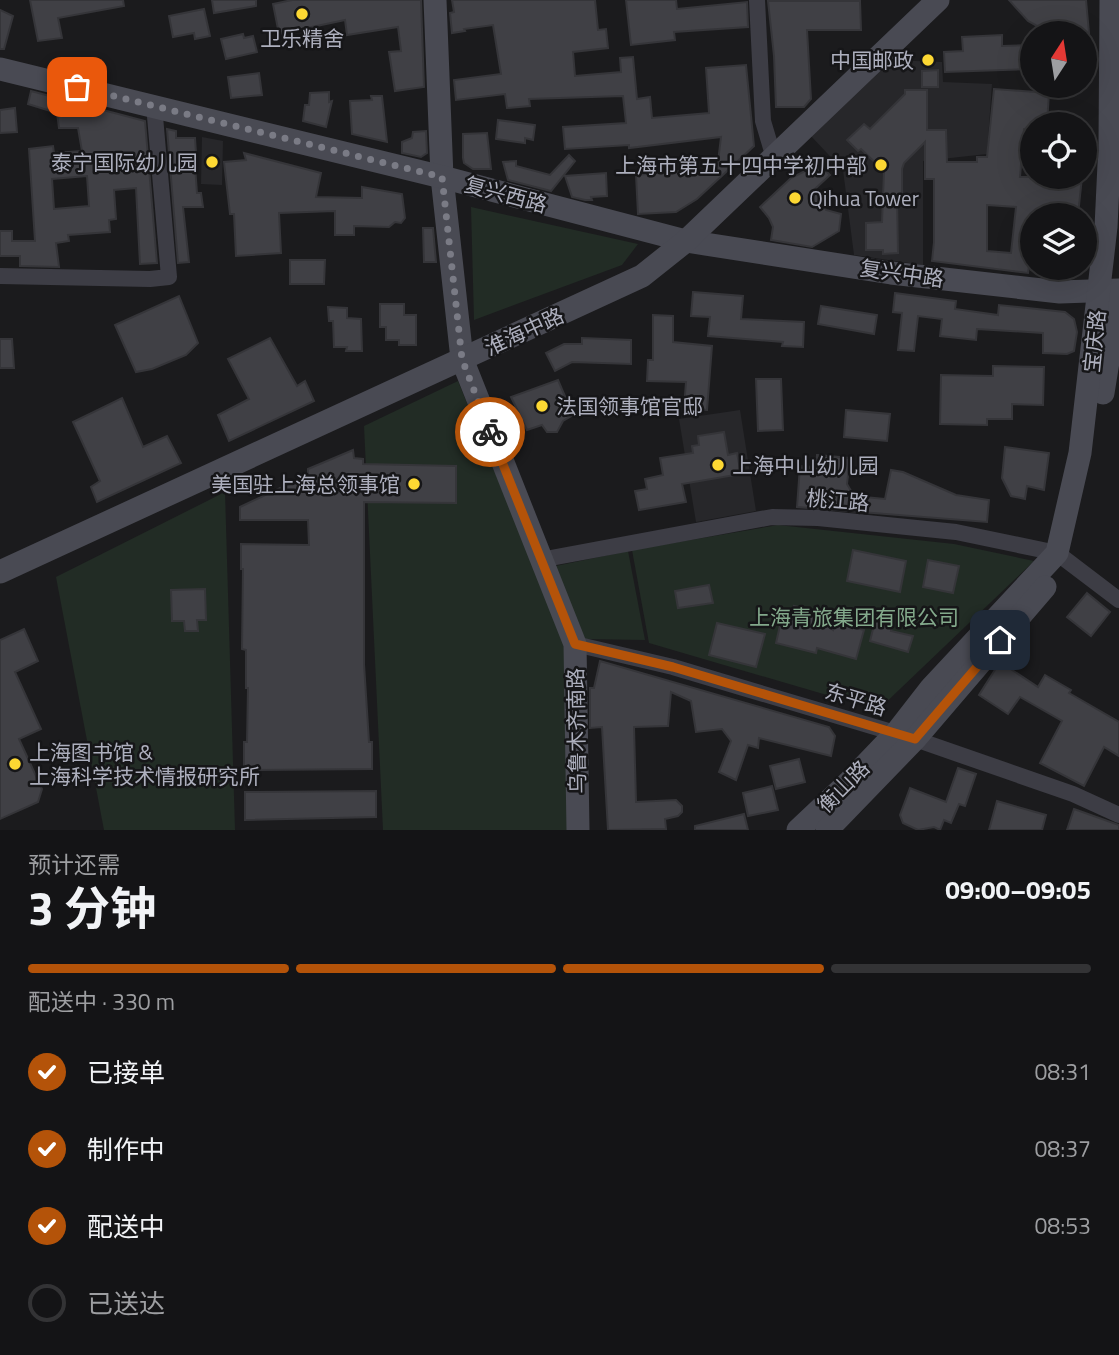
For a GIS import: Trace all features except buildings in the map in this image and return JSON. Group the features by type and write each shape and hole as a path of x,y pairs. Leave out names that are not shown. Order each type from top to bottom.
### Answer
{"main road":[{"name":"乌鲁木齐南路","path":"435,0 442,177 462,359 575,644 578,830"},
{"name":"淮海中路","path":"0,572 642,276 686,242 938,0"},
{"name":"宝庆路","path":"1062,557 1112,291 1106,227 1110,143 1111,0"},
{"name":"复兴西路","path":"0,69 442,177 686,242"},
{"name":"复兴中路","path":"686,242 917,276 1060,292 1112,291"},
{"name":"衡山路","path":"827,830 905,736 931,688 1062,557"},
{"name":"衡山路","path":"798,830 905,736"}],"street":[{"path":"757,0 763,121 774,158"},
{"path":"0,276 150,279 169,277 154,105"},
{"name":"桃江路","path":"540,560 772,517 818,518 956,532 1062,557 1119,600"},
{"name":"东平路","path":"575,644 673,667 905,736 1073,794 1119,815"}],"shaded area":[{"name":"上海市第五十四中学初中部","path":"890,60 942,62 943,82 992,84 987,154 923,161 923,265 854,255 843,170 811,136"},
{"name":"泰宁国际幼儿园","path":"202,137 223,141 222,185 201,184"},
{"name":"上海中山幼儿园","path":"740,410 756,511 696,522 679,419"}],"green space":[{"path":"471,207 638,244 622,265 474,320"},
{"path":"458,381 565,644 568,830 383,830 364,426"},
{"path":"225,492 235,830 104,830 56,577"},
{"name":"上海青旅集团有限公司","path":"778,525 954,544 1034,561 878,710 649,643 632,550"},
{"path":"628,551 645,640 584,639 551,567"}],"way so far":[{"path":"77,87 442,177 462,359 490,432"}],"place":[{"name":"卫乐精舍","path":"302,14"},
{"name":"中国邮政","path":"928,60"},
{"name":"泰宁国际幼儿园","path":"212,162"},
{"name":"上海市第五十四中学初中部","path":"881,165"},
{"name":"Qihua Tower","path":"795,198"},
{"name":"法国领事馆官邸","path":"542,406"},
{"name":"上海中山幼儿园","path":"718,465"},
{"name":"美国驻上海总领事馆","path":"414,484"},
{"name":"上海图书馆 & 上海科学技术情报研究所","path":"15,764"}],"route":[{"path":"490,432 575,644 673,667 915,739 1000,640"}]}
